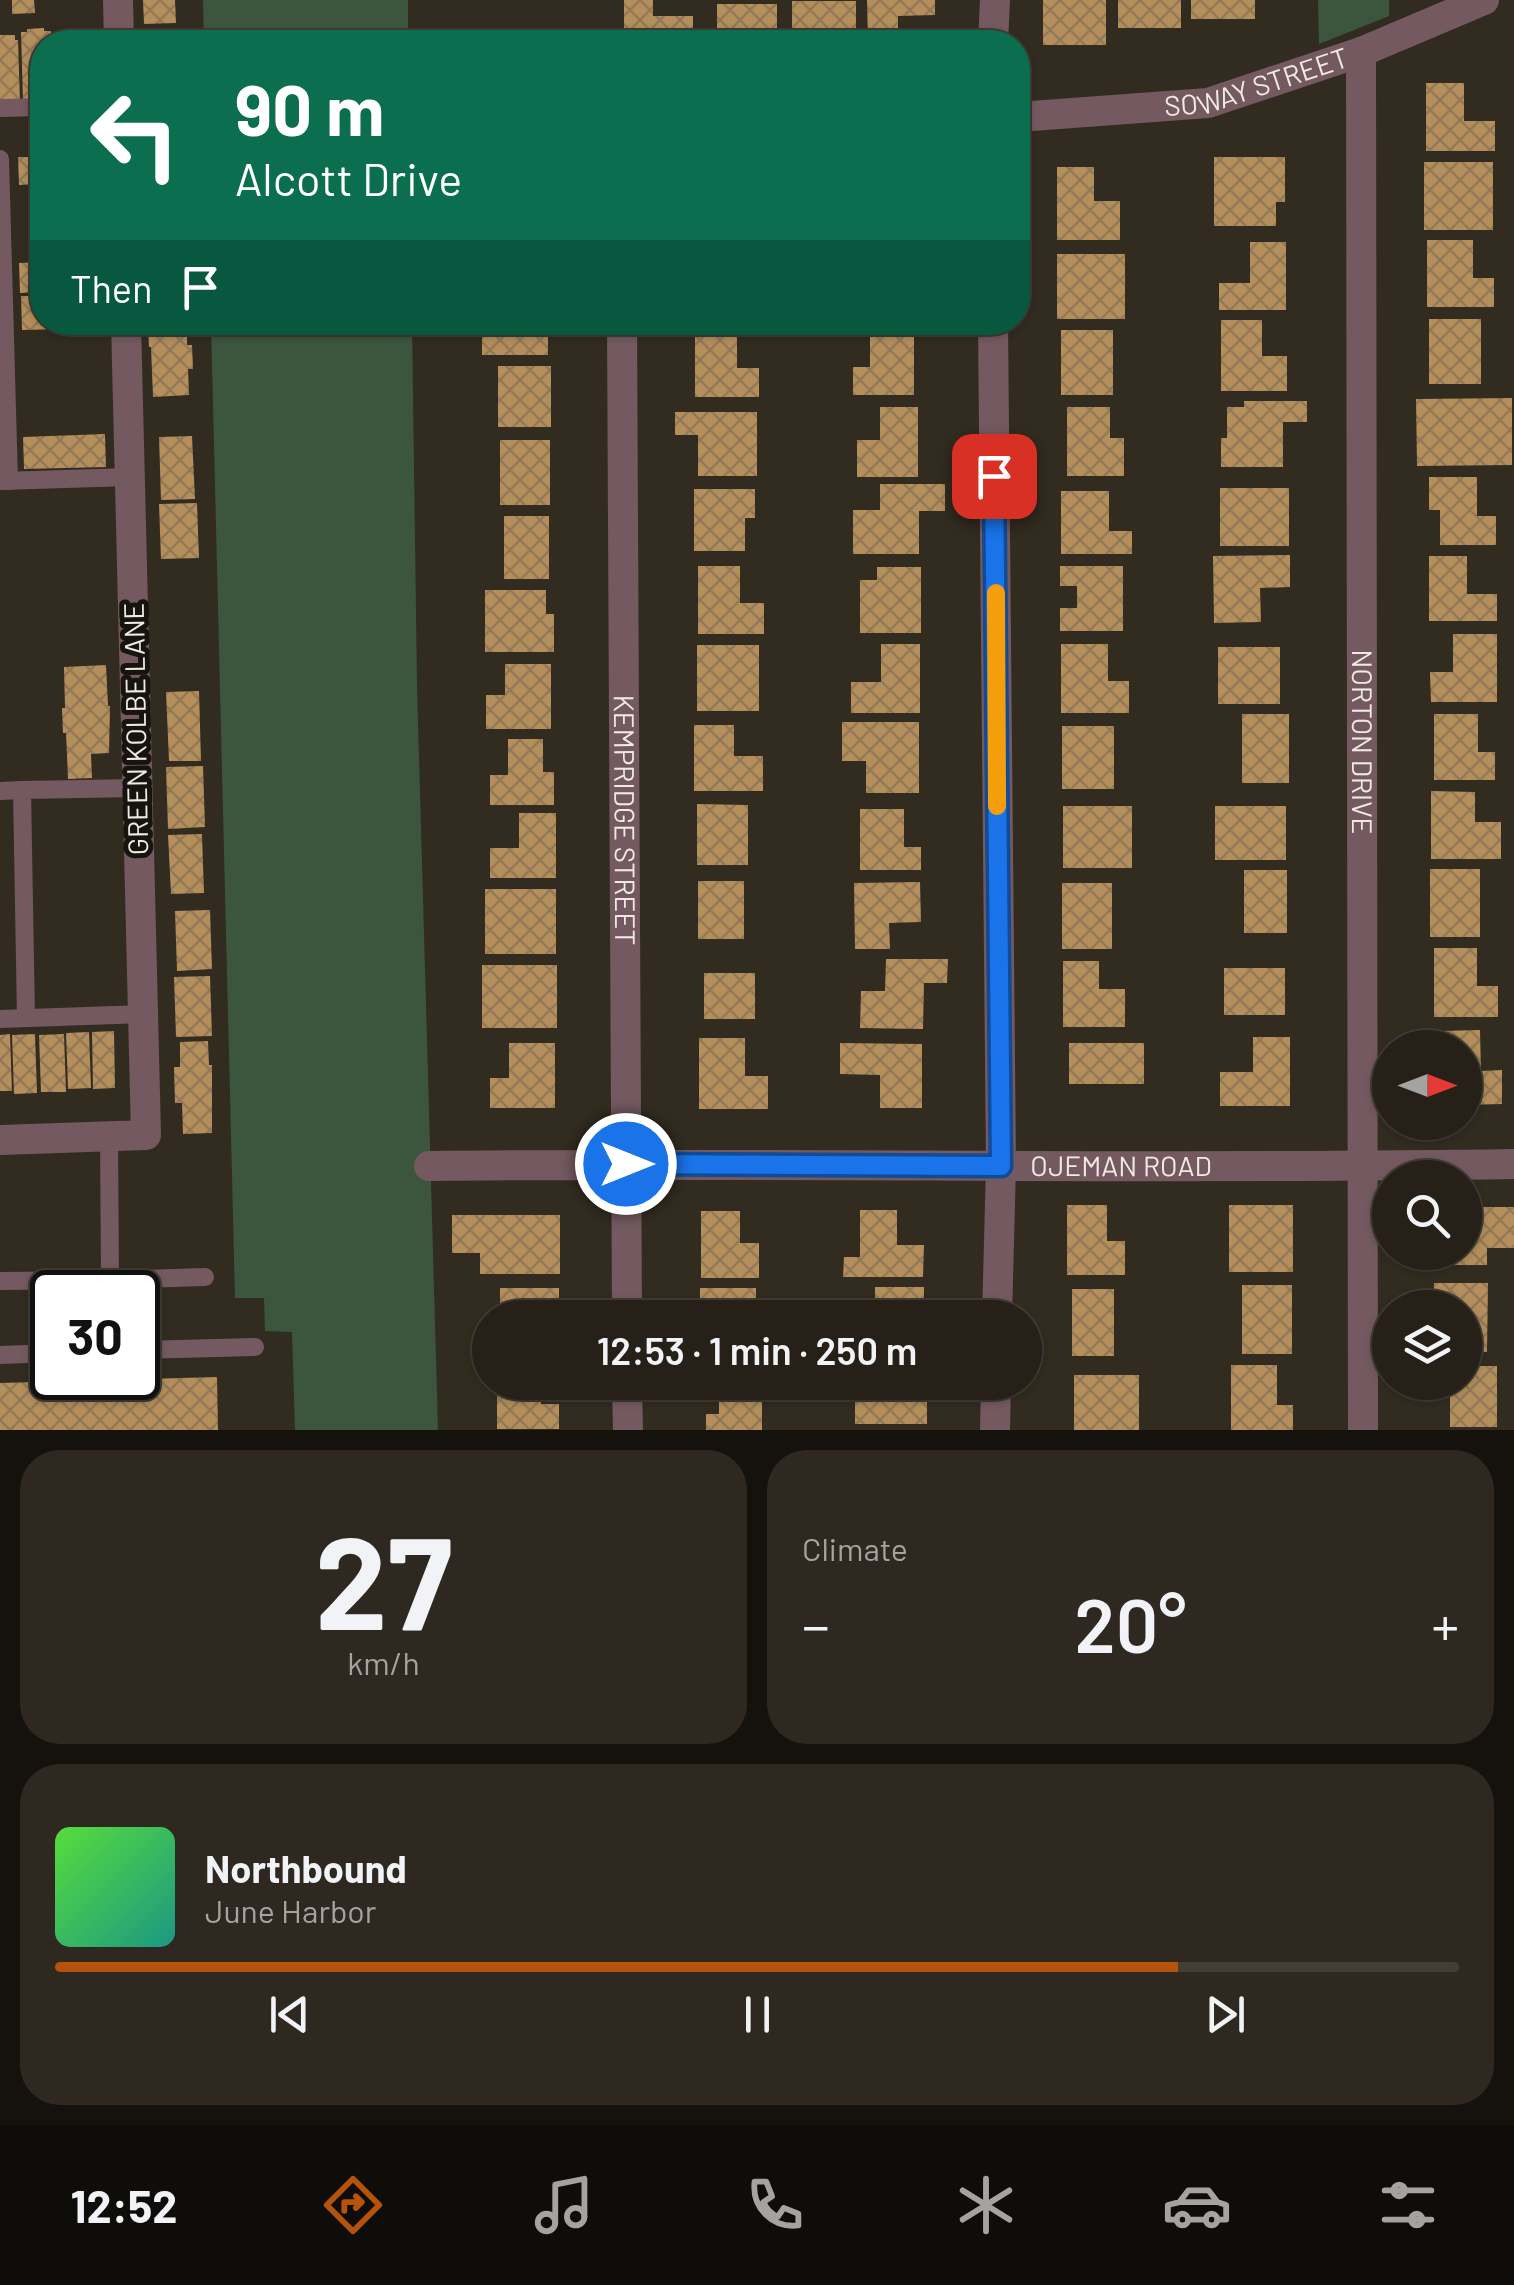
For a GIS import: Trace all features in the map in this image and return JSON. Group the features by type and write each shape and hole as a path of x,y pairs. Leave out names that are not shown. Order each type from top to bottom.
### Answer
{"street":[{"path":"118,0 119,30"},
{"path":"994,30 995,0"},
{"name":"SOWAY STREET","path":"1030,116 1208,103 1361,52 1484,0"},
{"name":"NORTON DRIVE","path":"1361,52 1363,1430"},
{"name":"GREEN KOLBE LANE","path":"109,1136 146,1135 126,335"},
{"name":"KEMPRIDGE STREET","path":"622,335 627,1300"},
{"path":"993,335 1001,1166 997,1300"},
{"path":"0,1140 109,1136"},
{"name":"OJEMAN ROAD","path":"429,1166 1514,1164"},
{"path":"628,1400 628,1430"},
{"path":"995,1430 996,1400"}],"lane":[{"path":"0,108 30,107"},
{"path":"0,159 4,481 130,477"},
{"path":"0,791 138,788"},
{"path":"22,790 26,1018"},
{"path":"0,1019 144,1014"},
{"path":"109,1136 110,1270"},
{"path":"160,1278 205,1277"},
{"path":"0,1281 30,1281"},
{"path":"160,1349 255,1346"},
{"path":"0,1354 30,1353"}],"green space":[{"path":"203,0 408,0 408,30 204,30"},
{"path":"1318,0 1389,0 1389,16 1319,44"},
{"path":"211,335 412,335 417,686 438,1430 295,1430 292,1332 265,1331 264,1298 235,1298"}],"building":[{"path":"12,0 34,0 35,13 12,14"},
{"path":"143,0 175,0 176,23 144,24"},
{"path":"624,0 653,0 653,16 693,16 693,30 624,30"},
{"path":"867,0 935,0 935,15 898,16 898,30 868,30"},
{"path":"1043,0 1106,0 1106,45 1043,45"},
{"path":"1118,0 1181,0 1181,28 1118,28"},
{"path":"1191,0 1255,0 1255,19 1191,19"},
{"path":"792,1 856,1 856,30 792,30"},
{"path":"717,4 777,4 777,30 717,30"},
{"path":"44,28 30,30 30,102 23,102 21,32 27,29"},
{"path":"0,35 15,35 18,40 20,101 0,102"},
{"path":"1426,83 1464,83 1464,121 1495,121 1495,151 1426,151"},
{"path":"18,157 30,157 30,184 19,185"},
{"path":"1214,157 1285,157 1285,202 1276,202 1276,226 1214,226"},
{"path":"1424,162 1493,162 1493,230 1424,230"},
{"path":"1057,167 1094,167 1094,201 1120,201 1120,240 1057,240"},
{"path":"1427,240 1473,240 1473,278 1494,278 1494,307 1427,307"},
{"path":"1250,242 1286,242 1286,310 1219,310 1219,283 1250,283"},
{"path":"1057,254 1125,254 1125,319 1057,319"},
{"path":"19,263 30,263 30,293 20,293"},
{"path":"21,296 30,296 30,330 22,330"},
{"path":"1429,319 1481,319 1481,384 1429,384"},
{"path":"1221,320 1262,320 1262,356 1287,356 1287,391 1221,391"},
{"path":"1061,330 1113,330 1113,395 1061,395"},
{"path":"148,335 187,335 187,345 192,345 193,369 188,369 189,395 153,397"},
{"path":"482,335 548,335 548,355 482,355"},
{"path":"695,335 737,335 737,368 759,368 759,397 695,397"},
{"path":"870,335 914,335 914,395 853,395 853,367 870,367"},
{"path":"498,366 551,366 551,427 498,427"},
{"path":"1512,398 1512,465 1417,466 1416,399"},
{"path":"1244,401 1307,401 1307,422 1283,422 1283,467 1221,467 1221,438 1227,438 1227,407 1244,407"},
{"path":"880,407 918,407 918,477 857,477 857,440 880,440"},
{"path":"1067,407 1110,407 1110,438 1124,438 1124,476 1067,476"},
{"path":"675,412 757,412 757,476 698,476 698,435 675,435"},
{"path":"105,434 106,467 24,469 23,437"},
{"path":"192,436 195,499 161,500 159,437"},
{"path":"500,440 550,440 550,505 500,505"},
{"path":"1429,477 1477,477 1477,516 1496,516 1496,545 1440,545 1440,510 1429,510"},
{"path":"880,484 945,484 945,511 919,511 919,554 853,554 853,510 880,510"},
{"path":"1220,488 1289,488 1289,546 1220,546"},
{"path":"694,489 755,489 755,518 745,518 745,551 694,551"},
{"path":"1061,491 1109,491 1109,531 1132,531 1132,554 1061,554"},
{"path":"197,503 199,558 161,559 159,504"},
{"path":"504,516 549,516 549,579 504,579"},
{"path":"1290,555 1290,587 1260,588 1261,622 1214,623 1213,556"},
{"path":"1429,556 1467,556 1467,594 1497,594 1497,621 1429,621"},
{"path":"698,566 740,566 740,603 764,603 764,634 698,634"},
{"path":"1060,566 1123,566 1123,631 1060,631 1060,608 1077,608 1077,586 1060,586"},
{"path":"877,567 921,567 921,633 860,633 860,580 877,580"},
{"path":"485,590 546,590 546,614 554,614 554,652 485,652"},
{"path":"1453,634 1497,634 1497,702 1431,702 1430,672 1453,672"},
{"path":"881,644 920,644 920,713 851,713 851,682 881,682"},
{"path":"1061,644 1108,644 1108,681 1129,681 1129,713 1061,713"},
{"path":"697,645 759,645 759,711 697,711"},
{"path":"1218,647 1280,647 1280,704 1218,704"},
{"path":"505,664 551,664 551,729 486,729 486,695 505,695"},
{"path":"106,665 109,753 91,754 92,778 68,779 62,708 64,667"},
{"path":"199,691 201,761 169,761 166,692"},
{"path":"1242,714 1289,714 1289,783 1242,783"},
{"path":"1434,714 1478,714 1478,752 1495,752 1495,780 1434,780"},
{"path":"842,722 919,722 919,793 866,793 866,761 842,761"},
{"path":"694,725 734,725 734,756 763,756 763,791 694,791"},
{"path":"1062,726 1114,726 1114,789 1062,789"},
{"path":"508,739 543,739 543,772 554,772 554,805 490,805 490,775 508,775"},
{"path":"203,766 205,827 168,829 166,767"},
{"path":"1431,791 1475,792 1475,822 1501,822 1501,859 1431,859"},
{"path":"697,804 748,805 748,865 697,865"},
{"path":"1063,806 1132,806 1132,868 1063,868"},
{"path":"1215,806 1286,806 1286,860 1215,860"},
{"path":"860,809 904,809 904,847 921,847 921,870 860,870"},
{"path":"519,813 556,813 556,878 490,878 490,848 519,848"},
{"path":"202,834 204,893 171,894 168,835"},
{"path":"1430,869 1480,869 1480,937 1430,937"},
{"path":"1244,870 1287,870 1287,933 1244,933"},
{"path":"698,881 744,881 744,939 698,939"},
{"path":"920,882 921,922 889,923 890,949 855,949 854,883"},
{"path":"1062,883 1112,883 1112,949 1062,949"},
{"path":"485,889 556,889 556,954 485,954"},
{"path":"210,910 212,969 177,971 175,911"},
{"path":"1434,948 1477,948 1477,986 1498,986 1498,1017 1434,1017"},
{"path":"886,959 948,959 947,983 924,983 923,1029 860,1028 861,991 885,991"},
{"path":"1063,961 1099,961 1099,989 1125,989 1125,1027 1063,1027"},
{"path":"482,965 557,965 557,1028 482,1028"},
{"path":"1224,968 1285,968 1285,1015 1224,1015"},
{"path":"704,973 755,973 755,1019 704,1019"},
{"path":"210,976 212,1036 176,1037 174,977"},
{"path":"114,1031 115,1088 93,1089 92,1032"},
{"path":"89,1032 91,1088 68,1089 66,1033"},
{"path":"10,1034 12,1091 0,1091 0,1035"},
{"path":"35,1034 37,1093 14,1094 12,1035"},
{"path":"64,1034 66,1092 41,1092 39,1035"},
{"path":"1253,1037 1290,1037 1290,1106 1220,1106 1220,1072 1253,1072"},
{"path":"699,1038 745,1038 745,1076 768,1076 768,1109 699,1109"},
{"path":"208,1041 212,1133 183,1134 182,1103 175,1103 174,1067 180,1067 180,1042"},
{"path":"509,1043 555,1043 555,1108 490,1108 490,1078 509,1078"},
{"path":"840,1043 922,1044 922,1108 880,1108 880,1075 840,1074"},
{"path":"1069,1043 1144,1043 1144,1084 1069,1084"},
{"path":"1502,1070 1502,1104 1482,1105 1482,1071"},
{"path":"1067,1205 1107,1205 1107,1241 1125,1241 1125,1275 1067,1275"},
{"path":"1229,1205 1293,1205 1293,1272 1229,1272"},
{"path":"1482,1207 1514,1207 1514,1248 1487,1248 1487,1265 1482,1265"},
{"path":"860,1210 897,1210 897,1245 924,1245 923,1277 843,1277 844,1257 860,1257"},
{"path":"701,1211 740,1211 740,1243 759,1243 759,1278 701,1278"},
{"path":"452,1215 560,1215 560,1274 480,1274 480,1253 452,1253"},
{"path":"1434,1283 1488,1283 1487,1352 1482,1352 1482,1290 1434,1290"},
{"path":"1242,1285 1292,1285 1292,1354 1242,1354"},
{"path":"875,1287 924,1287 924,1300 875,1300"},
{"path":"500,1288 559,1288 559,1300 500,1300"},
{"path":"700,1288 756,1288 756,1300 700,1300"},
{"path":"1072,1289 1114,1289 1114,1356 1072,1356"},
{"path":"1231,1365 1277,1365 1277,1405 1293,1405 1293,1430 1231,1430"},
{"path":"1482,1366 1497,1366 1497,1427 1450,1427 1450,1400 1482,1400"},
{"path":"1074,1375 1139,1375 1139,1430 1074,1430"},
{"path":"217,1377 218,1430 0,1430 0,1383 30,1382 30,1400 160,1400 160,1379"},
{"path":"497,1400 559,1404 559,1429 497,1429"},
{"path":"719,1400 762,1400 762,1430 706,1430 706,1414 719,1414"},
{"path":"855,1400 927,1400 927,1424 855,1424"}],"slow traffic":[{"path":"996,593 997,806"}],"route":[{"path":"626,1164 1001,1166 994,476"}]}
